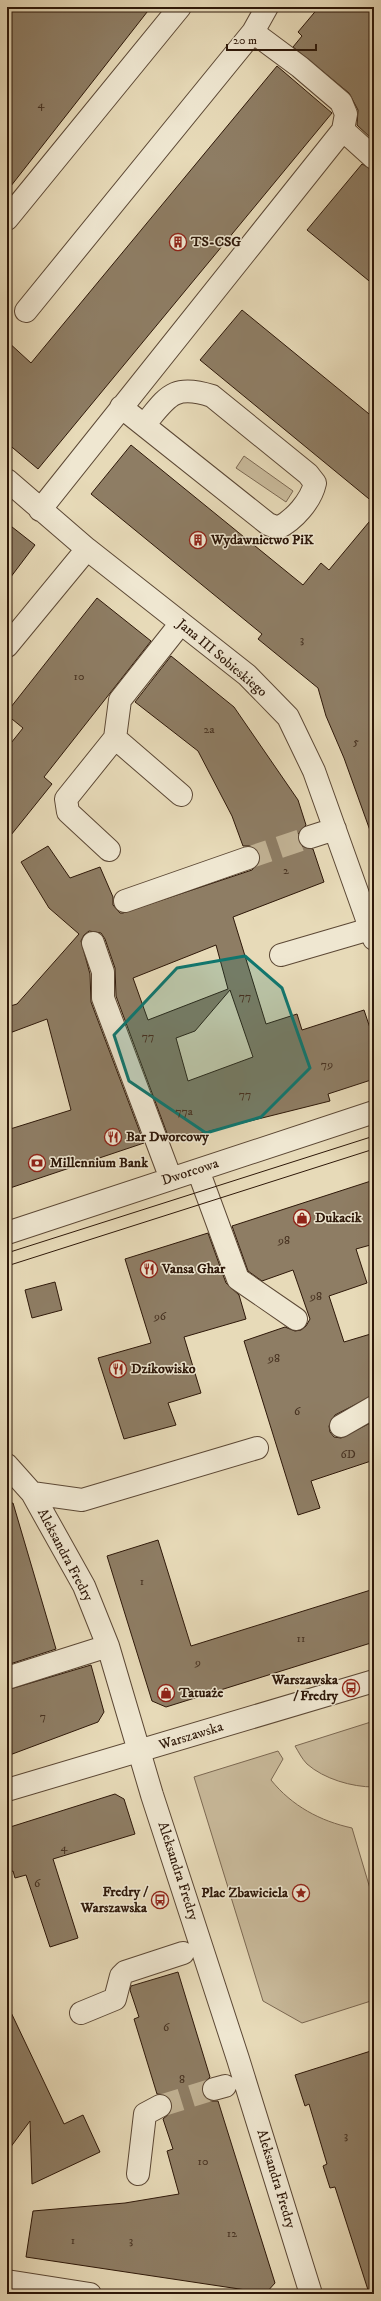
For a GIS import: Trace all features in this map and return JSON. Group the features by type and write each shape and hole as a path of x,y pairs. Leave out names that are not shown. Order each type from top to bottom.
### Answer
{"street":[{"path":"7,219 180,7"},
{"path":"26,311 253,32 267,7"},
{"path":"40,510 343,130 346,114 341,102 300,67 253,32"},
{"path":"343,130 374,158"},
{"path":"121,407 268,524 278,528 289,523 312,494 315,484 308,474 212,396 200,392 176,392 169,395 144,425"},
{"name":"Jana III Sobieskiego","path":"7,480 87,549 247,676 288,717 314,771 372,934"},
{"path":"7,646 87,549"},
{"path":"109,850 68,812 66,799 115,738 120,700 181,623"},
{"path":"115,738 181,794"},
{"path":"310,838 335,829"},
{"path":"125,901 248,858"},
{"path":"282,954 372,934"},
{"path":"93,943 103,972 103,998 170,1179"},
{"name":"Dworcowa","path":"7,1233 374,1112"},
{"path":"198,1170 238,1279 296,1319"},
{"path":"340,1426 374,1407"},
{"path":"32,1493 82,1500 257,1448"},
{"name":"Aleksandra Fredry","path":"7,1465 32,1493 84,1586 108,1646 139,1751 241,2066 311,2294"},
{"path":"7,1678 108,1646"},
{"name":"Warszawska","path":"7,1790 374,1681"},
{"path":"81,2013 116,1998 122,1976 125,1972 183,1953"},
{"path":"138,2174 145,2114 160,2106"},
{"path":"7,2281 90,2294"}],"highlighted area":[{"path":"245,956 282,988 310,1068 261,1117 206,1133 129,1081 114,1035 177,968"}],"shaded area":[{"path":"244,456 293,491 286,502 236,468"},
{"path":"374,1721 374,1787 348,1784 322,1774 307,1764 295,1746"},
{"name":"Plac Zbawiciela","path":"278,1751 283,1759 271,1780 297,1805 307,1811 318,1817 352,1828 374,1902 374,2000 302,2023 263,2001 194,1777"}],"building":[{"path":"15,7 151,7 7,191 7,16"},
{"path":"319,7 374,7 374,141 357,125 358,110 349,93 293,47 302,36 298,32"},
{"name":"TS-CSG","path":"277,66 332,113 38,469 7,443 7,341 31,363"},
{"path":"362,164 374,170 374,285 307,230"},
{"path":"242,310 374,418 374,503 200,360"},
{"path":"131,445 303,585 321,563 329,570 374,516 374,836 372,836 344,758 326,716 318,688 258,639 262,634 91,494"},
{"path":"7,523 35,545 7,582"},
{"path":"97,598 151,641 44,777 52,784 7,840 7,748 23,728 7,715 7,712"},
{"path":"171,656 234,707 298,800 306,825 298,834 298,841 302,846 313,849 324,882 233,917 266,1024 297,1014 302,1030 364,1010 374,1040 374,1079 328,1094 330,1101 174,1140 172,1134 168,1136 116,996 115,968 105,939 101,933 89,931 84,935 81,941 90,974 91,1002 144,1143 7,1189 7,1130 71,1110 47,1019 7,1034 7,1007 17,1004 79,934 49,908 21,862 48,846 70,878 100,867 113,897 113,905 120,913 123,913 252,870 260,861 260,854 256,848 243,846 232,816 198,751 135,702","holes":["216,945 228,989 148,1020 133,978","230,990 253,1057 188,1081 176,1038 195,1031"]},
{"path":"374,1180 374,1244 356,1249 367,1283 329,1296 344,1342 374,1333 374,1395 335,1415 329,1426 330,1432 334,1437 341,1438 374,1421 374,1460 311,1481 320,1508 298,1515 244,1341 285,1327 295,1331 301,1330 306,1326 310,1319 293,1270 262,1281 248,1271 232,1226"},
{"path":"208,1233 226,1283 239,1295 246,1319 184,1337 201,1393 168,1403 176,1425 124,1439 98,1358 151,1343 125,1259"},
{"path":"55,1282 62,1310 32,1318 25,1290"},
{"path":"13,1503 56,1649 7,1665 7,1504"},
{"path":"158,1540 191,1646 374,1589 374,1642 166,1707 152,1701 107,1556"},
{"path":"91,1665 104,1712 98,1722 7,1756 7,1690"},
{"path":"115,1794 124,1799 135,1834 53,1859 78,1938 50,1947 26,1875 15,1878 13,1871 7,1873 7,1828"},
{"path":"178,1972 210,2077 202,2085 202,2093 210,2101 218,2101 275,2283 266,2293 26,2257 33,2211 125,2203 179,2194 167,2151 173,2149 163,2119 171,2112 171,2100 166,2095 157,2094 134,2019 139,2017 130,1990 131,1986"},
{"path":"7,2004 64,2124 83,2115 100,2152 32,2184 30,2121 7,2152"},
{"path":"374,2050 374,2293 369,2293 335,2187 330,2188 323,2166 327,2164 309,2104 305,2106 295,2075"}],"tunnel":[{"path":"248,858 310,837"},
{"path":"160,2106 214,2089"}],"tram line":[{"path":"7,1253 374,1136"},
{"path":"7,1266 374,1149"}],"place":[{"name":"TS-CSG","path":"178,242"},
{"name":"Wydawnictwo PiK","path":"198,540"},
{"name":"Bar Dworcowy","path":"113,1137"},
{"name":"Millennium Bank","path":"37,1163"},
{"name":"Dukacik","path":"302,1218"},
{"name":"Vansa Ghar","path":"149,1269"},
{"name":"Dzikowisko","path":"118,1369"},
{"name":"Warszawska / Fredry","path":"351,1688"},
{"name":"Tatuaże","path":"166,1693"},
{"name":"Plac Zbawiciela","path":"301,1893"},
{"name":"Fredry / Warszawska","path":"160,1900"}]}
